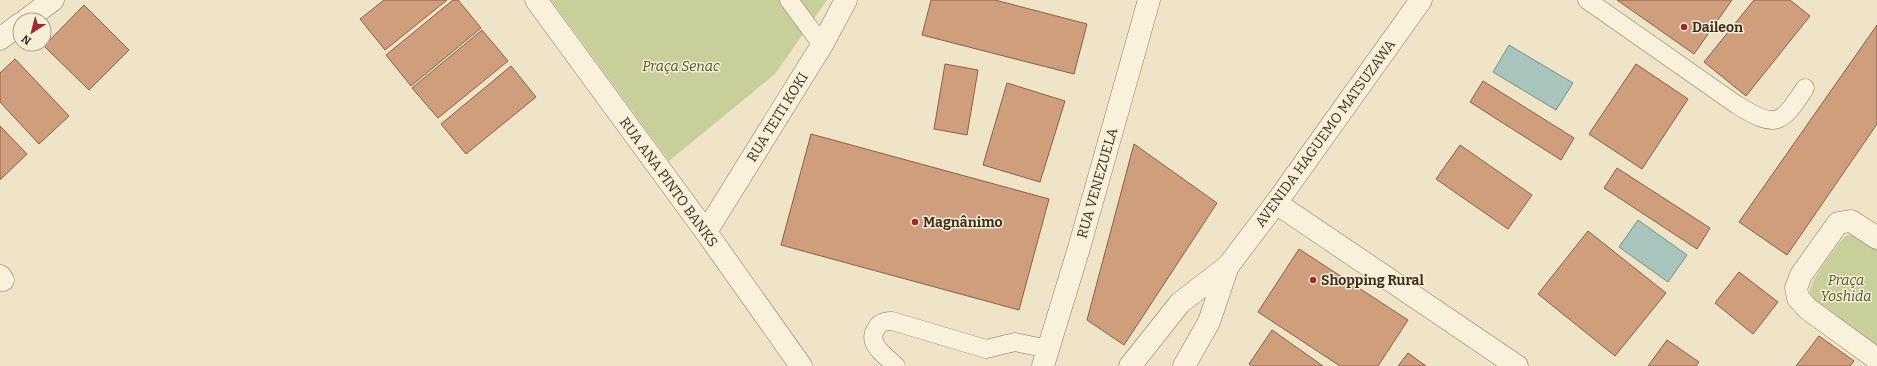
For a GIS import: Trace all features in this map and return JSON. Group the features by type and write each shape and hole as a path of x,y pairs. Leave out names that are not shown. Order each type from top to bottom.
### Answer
{"street":[{"path":"37,12 53,0"},
{"name":"RUA ANA PINTO BANKS","path":"536,0 706,232 801,366"},
{"name":"RUA TEITI KOKI","path":"706,232 822,45 846,0"},
{"name":"RUA VENEZUELA","path":"1046,358 1079,248 1149,0"},
{"name":"AVENIDA HAGUEMO MATSUZAWA","path":"1130,366 1180,303 1228,266 1276,203 1422,0"},
{"path":"0,39 12,30"},
{"path":"1276,203 1516,366"},
{"path":"1877,238 1850,221 1838,223 1801,275 1796,288 1798,298 1808,309 1877,359"},
{"name":"AVENIDA HAGUEMO MATSUZAWA","path":"1184,366 1209,322 1228,266"}],"lane":[{"path":"789,0 822,45"},
{"path":"1587,0 1737,105 1763,120 1774,121 1782,118 1792,109 1805,88"},
{"path":"896,366 874,345 874,330 882,323 892,321 986,349 1015,342 1046,358"}],"green space":[{"name":"Praça Senac","path":"551,0 827,0 775,74 669,161"},
{"name":"Praça Yoshida","path":"1847,235 1858,236 1877,250 1877,350 1812,299 1810,294 1810,288 1821,268"}],"water":[{"path":"1509,45 1573,83 1556,110 1493,72"},
{"path":"1638,220 1687,255 1668,282 1619,247"}],"building":[{"path":"384,0 447,0 385,50 360,19"},
{"path":"453,0 458,0 481,28 411,86 386,55"},
{"path":"931,0 995,0 1087,24 1074,74 922,35"},
{"name":"Daileon","path":"1617,0 1732,0 1694,54"},
{"path":"1754,0 1790,0 1810,16 1746,96 1704,62"},
{"path":"84,5 129,50 89,90 50,52 52,52 52,38"},
{"path":"1877,25 1877,124 1787,255 1739,222"},
{"path":"482,30 508,61 438,118 412,88"},
{"path":"15,59 69,116 39,144 0,102 0,73"},
{"path":"945,64 978,70 967,135 934,129"},
{"path":"1636,64 1688,99 1642,169 1589,134"},
{"path":"511,66 536,97 466,154 441,124"},
{"path":"1483,81 1574,138 1561,160 1470,102"},
{"path":"1007,83 1065,101 1040,182 983,165"},
{"path":"0,126 27,154 0,180"},
{"name":"Magnânimo","path":"811,134 1049,199 1019,310 781,245"},
{"path":"1134,144 1217,203 1124,345 1087,320"},
{"path":"1460,145 1532,195 1508,229 1436,179"},
{"path":"1617,168 1710,228 1697,249 1604,188"},
{"path":"1588,231 1666,293 1615,356 1538,294"},
{"name":"Shopping Rural","path":"1299,249 1408,320 1378,366 1340,366 1258,312"},
{"path":"1739,272 1778,302 1753,334 1715,303"},
{"path":"1272,330 1323,366 1251,366 1249,364"},
{"path":"1819,336 1854,361 1850,366 1796,366"},
{"path":"1667,340 1699,362 1696,366 1648,366"},
{"path":"1408,353 1426,366 1398,366"}],"place":[{"name":"Daileon","path":"1684,27"},
{"name":"Magnânimo","path":"915,222"},
{"name":"Shopping Rural","path":"1313,280"}]}
